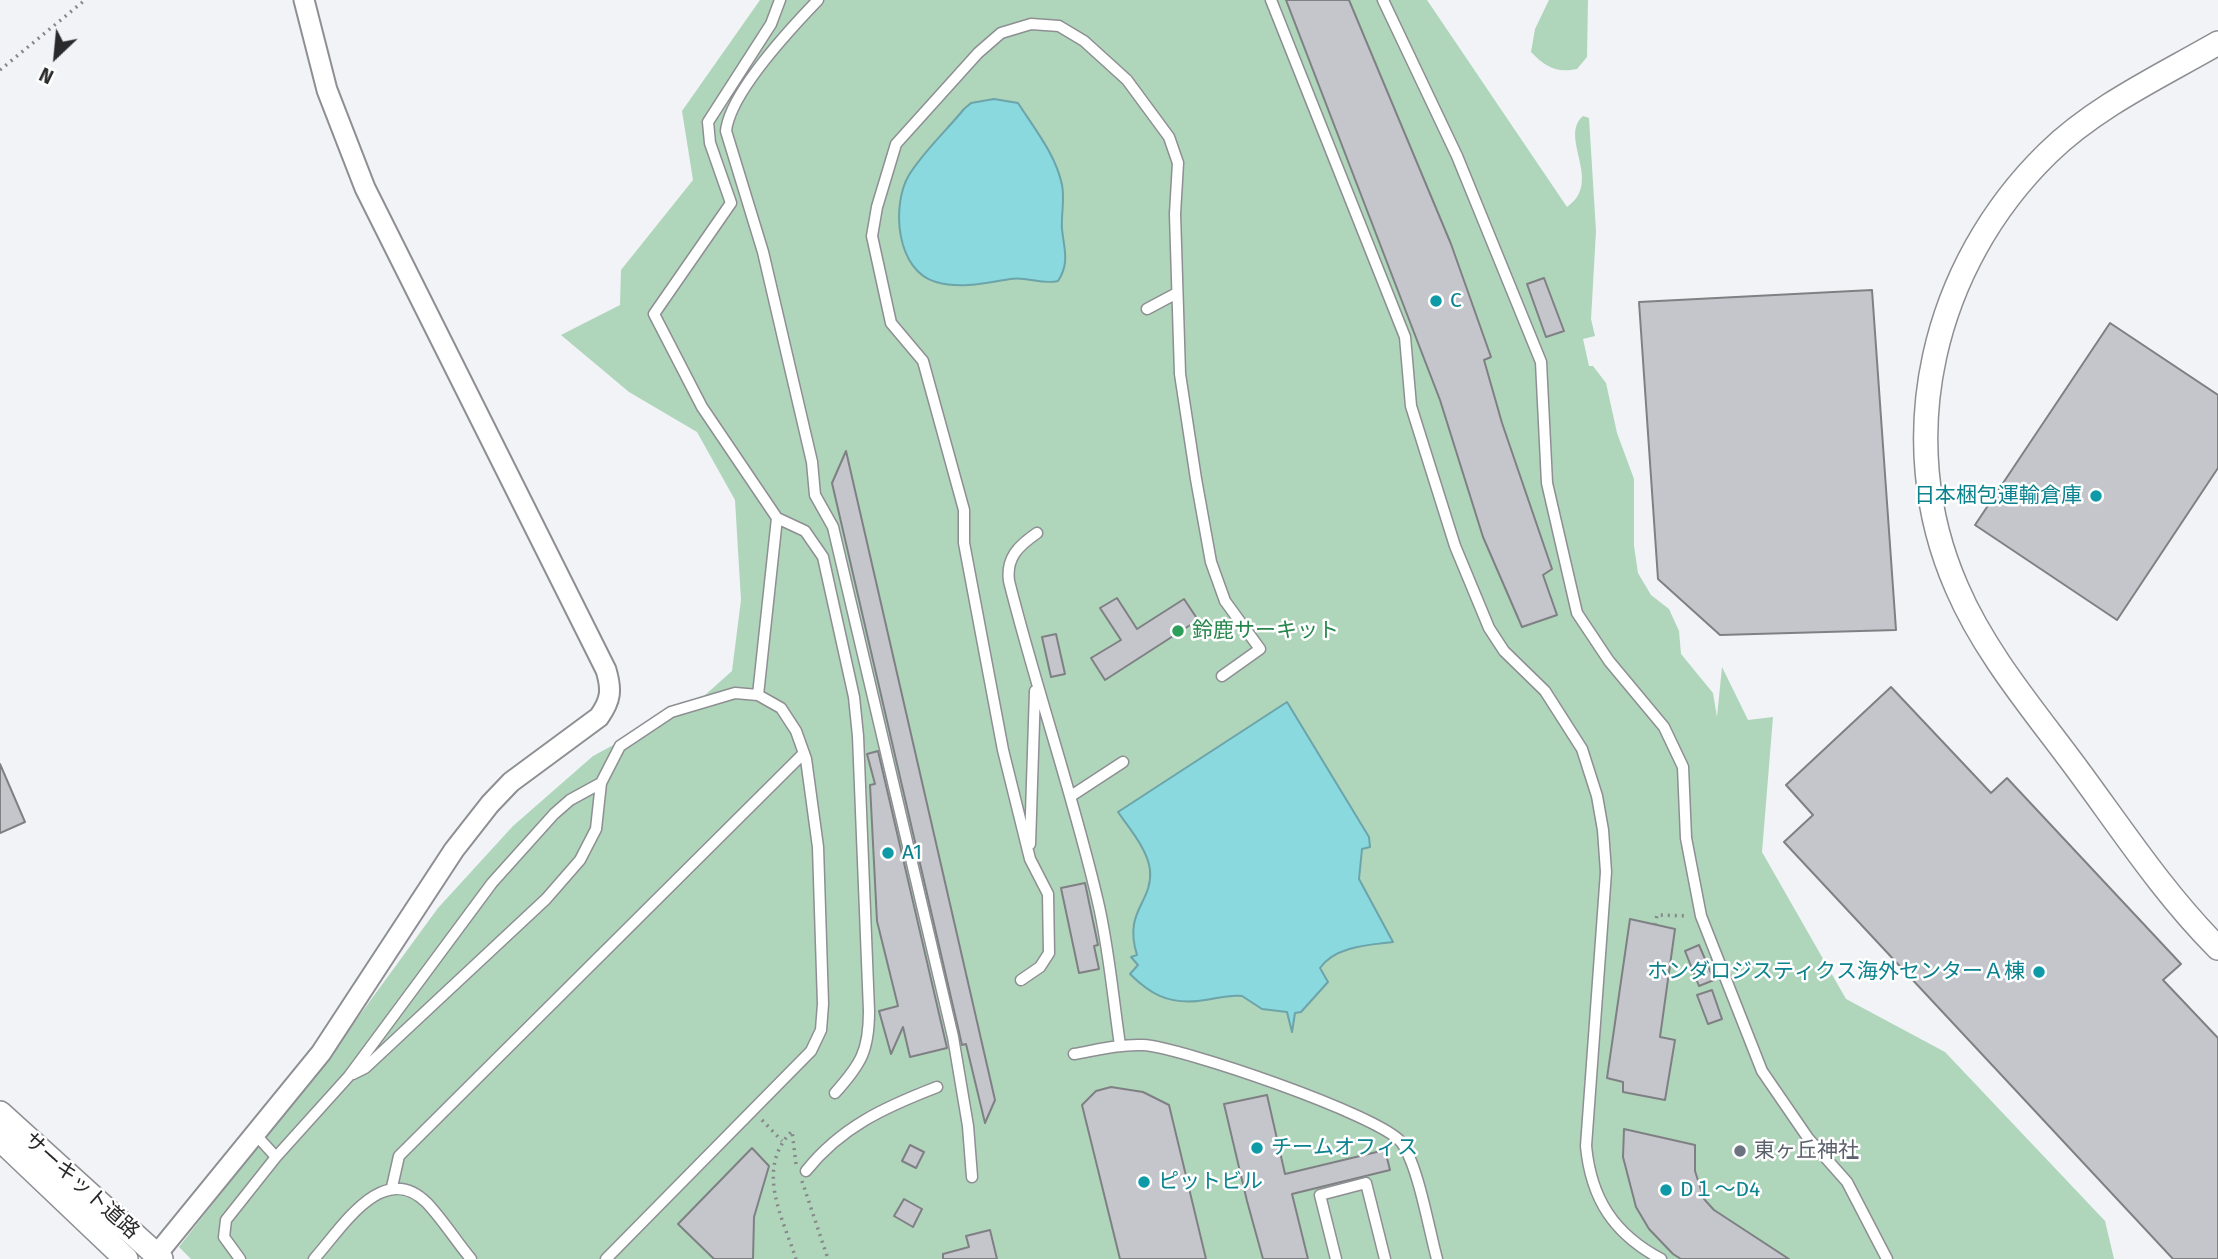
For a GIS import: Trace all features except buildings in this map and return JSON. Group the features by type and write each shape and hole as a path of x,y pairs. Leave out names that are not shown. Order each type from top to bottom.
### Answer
{"street":[{"path":"157,1258 321,1054 454,850 483,813 511,782 599,717 607,706 612,688 606,670 365,188 327,90 304,0"},
{"path":"2218,43 2095,114 2049,151 2000,206 1977,243 1947,307 1931,364 1925,435 1926,470 1935,522 1944,556 1973,620 2024,698 2132,844 2173,898 2218,948"},
{"name":"サーキット道路","path":"0,1113 157,1258"},
{"name":"サーキット道路","path":"0,1139 126,1259"}],"lane":[{"path":"780,0 771,24 708,122 710,143 731,203 654,314 702,407 777,518 805,531 823,557 854,698 858,736 869,1038 855,1070 835,1093"},
{"path":"818,0 778,41 731,111 726,131 763,252 812,462 815,495 833,527 950,1023 968,1126 972,1177"},
{"path":"1271,0 1405,337 1411,406 1455,546 1489,628 1504,651 1536,682 1559,710 1577,740 1591,773 1604,830 1606,872 1586,1146 1588,1170 1596,1194 1616,1227 1644,1250 1661,1259"},
{"path":"1383,0 1457,156 1541,362 1546,483 1577,613 1609,661 1664,727 1683,767 1685,838 1701,916 1762,1071 1808,1138 1847,1182 1887,1259"},
{"path":"1021,980 1042,964 1049,953 1051,928 1048,894 1030,859 1003,750 964,543 964,510 923,361 891,323 872,236 882,186 896,144 978,53 1000,33 1031,24 1059,26 1084,41 1127,80 1169,137 1178,163 1175,214 1180,374 1211,562 1225,601 1261,649 1222,676"},
{"path":"1147,309 1177,293"},
{"path":"758,695 777,518"},
{"path":"1037,533 1013,555 1007,569 1035,684 1071,796 1103,924 1120,1045"},
{"path":"1030,859 1035,684"},
{"path":"349,1076 365,1068 451,990 562,882 580,860 596,829 601,783 620,746 653,721 671,712 720,696 736,693 758,695 780,708 796,731 804,753 817,834 823,1019 817,1042 606,1259"},
{"path":"392,1187 399,1156 804,753"},
{"path":"1071,796 1123,762"},
{"path":"240,1259 224,1237 226,1220 276,1157 349,1076 492,883 554,814 570,800 601,783"},
{"path":"1074,1054 1120,1045 1145,1045 1189,1055 1258,1077 1385,1128 1407,1152 1437,1259"},
{"path":"806,1171 821,1152 858,1122 888,1105 937,1087"},
{"path":"256,1135 276,1157"},
{"path":"1336,1259 1320,1195 1366,1183 1385,1259"},
{"path":"314,1259 370,1198 381,1189 392,1187 408,1191 427,1203 471,1259"}],"path":[{"path":"0,70 85,0"},
{"path":"1655,925 1657,915 1701,916"},
{"path":"752,1111 782,1141"},
{"path":"796,1259 771,1181 771,1169 782,1141 792,1131 794,1160 828,1259"}],"green space":[{"name":"鈴鹿サーキット","path":"760,0 1427,0 1567,207 1577,197 1582,185 1575,136 1577,125 1583,116 1589,118 1596,231 1591,319 1595,336 1583,339 1589,366 1593,366 1606,383 1617,433 1634,479 1634,546 1638,573 1651,595 1669,609 1679,631 1681,654 1713,693 1717,717 1722,667 1748,720 1773,717 1762,852 1846,999 1945,1052 2105,1221 2114,1259 191,1259 179,1247 359,1016 438,908 513,826 593,756 704,696 732,671 741,600 735,500 697,432 629,392 561,335 620,305 621,270 693,180 682,111"},
{"path":"1549,0 1588,0 1587,57 1577,69 1551,68 1531,52 1535,29"}],"water":[{"path":"994,99 1018,103 1044,142 1059,174 1063,190 1062,229 1065,256 1064,268 1058,281 1016,278 973,285 945,284 923,275 912,265 905,251 899,219 903,188 909,175 964,109 971,103"},
{"path":"1287,702 1369,837 1370,847 1362,849 1359,879 1393,942 1353,948 1326,961 1320,968 1328,982 1301,1012 1295,1013 1292,1032 1287,1012 1262,1009 1242,996 1187,1002 1169,999 1152,992 1130,974 1138,965 1131,957 1137,955 1134,927 1150,881 1150,870 1142,847 1118,812"}],"place":[{"name":"C","path":"1436,301"},
{"name":"日本梱包運輸倉庫","path":"2096,496"},
{"name":"鈴鹿サーキット","path":"1178,631"},
{"name":"A1","path":"888,853"},
{"name":"ホンダロジスティクス海外センターＡ棟","path":"2039,972"},
{"name":"チームオフィス","path":"1257,1148"},
{"name":"東ヶ丘神社","path":"1740,1151"},
{"name":"ピットビル","path":"1144,1182"},
{"name":"D１～D4","path":"1666,1190"}]}
